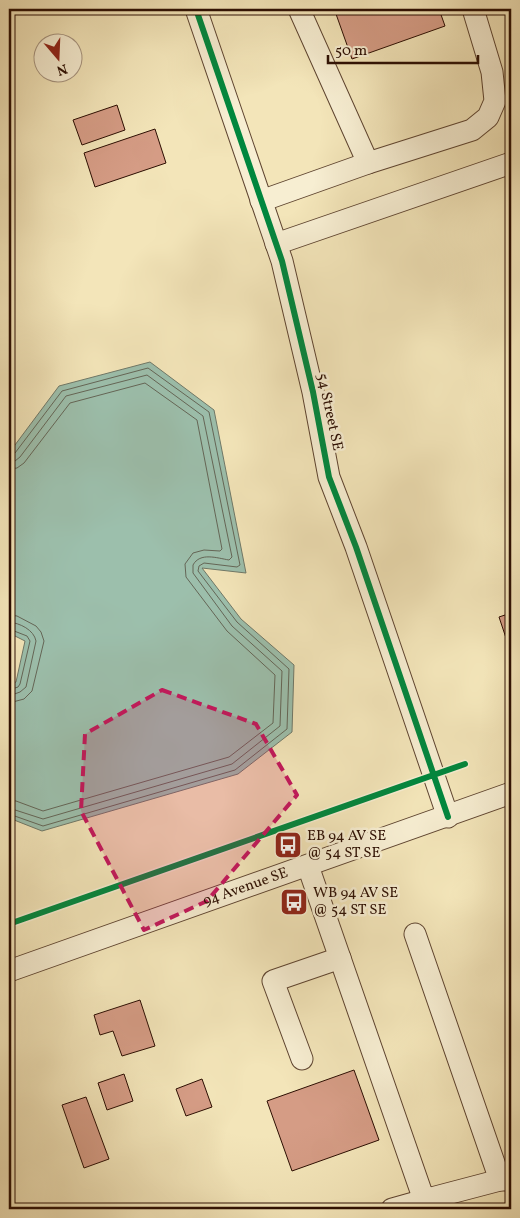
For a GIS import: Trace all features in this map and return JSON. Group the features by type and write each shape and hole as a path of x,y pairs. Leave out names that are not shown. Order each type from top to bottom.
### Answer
{"street":[{"name":"54 Street SE","path":"196,9 282,261 329,477 356,547 448,817"},
{"path":"298,9 368,163"},
{"path":"261,201 368,163 472,130 488,117 495,101 492,72 473,9"},
{"path":"276,244 511,163"},
{"name":"94 Avenue SE","path":"9,971 448,817 511,793"},
{"path":"308,866 425,1205"},
{"path":"392,1209 425,1205 505,1180 415,934"},
{"path":"302,1059 273,981 340,958"}],"highlighted area":[{"path":"162,690 256,724 297,795 207,901 144,930 81,811 85,734"}],"water":[{"path":"150,362 214,410 246,573 202,568 241,619 294,665 292,732 238,774 42,831 9,818 9,685 16,682 25,641 9,633 9,453 59,386"}],"building":[{"path":"351,9 439,9 445,26 352,59 336,14"},
{"path":"117,105 125,130 82,145 73,120"},
{"path":"155,129 166,163 95,187 84,153"},
{"path":"511,613 511,653 499,617"},
{"path":"140,1000 155,1046 122,1056 113,1031 100,1035 94,1015"},
{"path":"354,1070 379,1140 292,1171 267,1101"},
{"path":"124,1074 133,1101 107,1110 98,1083"},
{"path":"202,1079 212,1107 186,1116 176,1089"},
{"path":"86,1097 109,1159 84,1168 62,1105"}],"cycle path":[{"path":"196,9 282,261 313,392 329,477 356,547 448,817"},
{"path":"9,924 465,764"}],"place":[{"name":"EB 94 AV SE @ 54 ST SE","path":"288,845"},
{"name":"WB 94 AV SE @ 54 ST SE","path":"294,902"}]}
